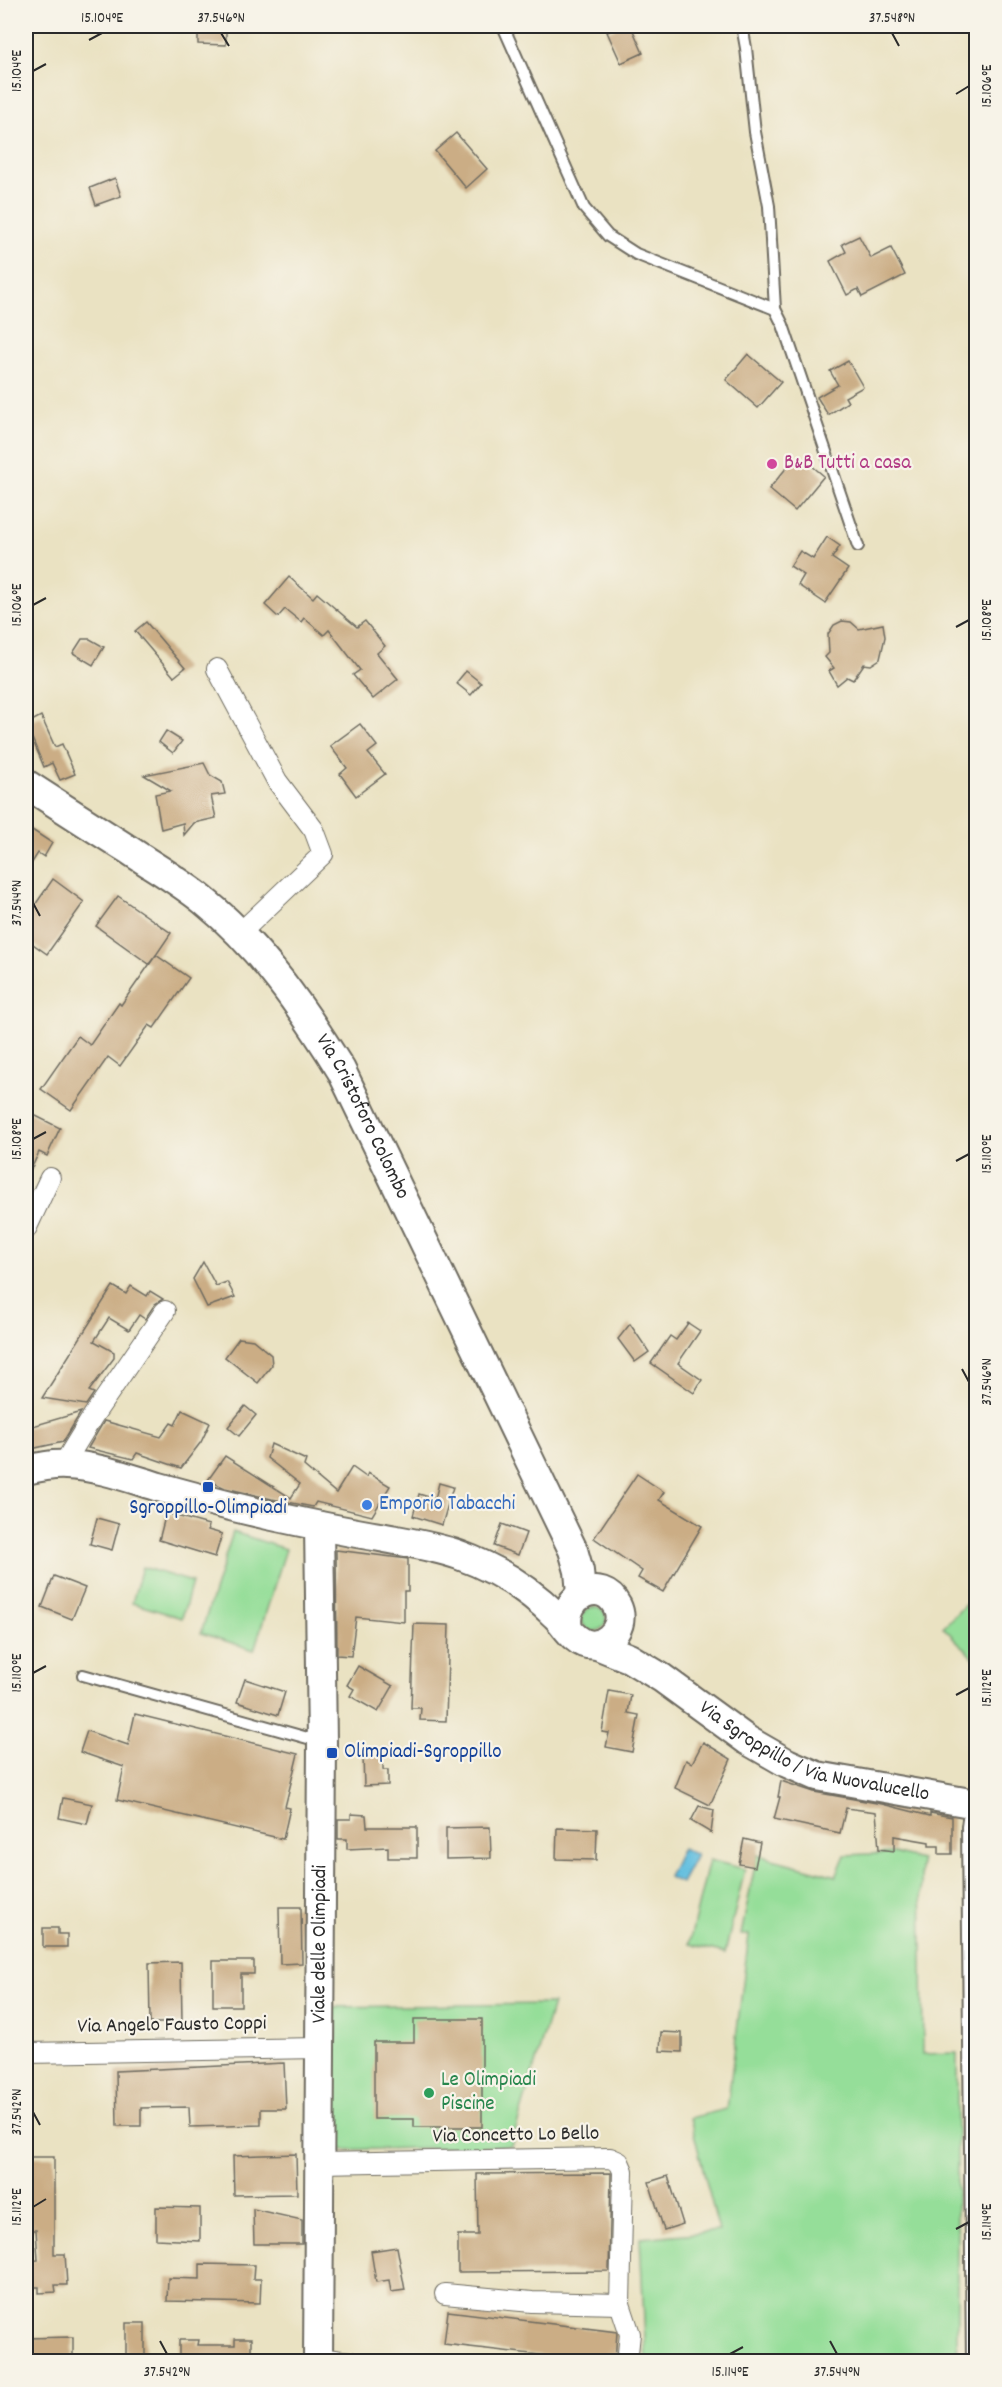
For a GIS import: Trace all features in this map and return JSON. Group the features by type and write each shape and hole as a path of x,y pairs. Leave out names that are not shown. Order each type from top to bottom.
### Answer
{"street":[{"path":"217,669 277,781 314,830 323,854 239,934"},
{"name":"Via Cristoforo Colombo","path":"26,784 204,901 239,934 287,987 341,1070 573,1550"},
{"path":"26,1229 50,1178"},
{"path":"63,1465 93,1416 165,1311"},
{"path":"26,1470 63,1465 120,1475 233,1506 319,1526 406,1541 460,1555 520,1585 552,1596 579,1595 588,1592 602,1593 616,1605 620,1618 614,1635 597,1644"},
{"name":"Viale delle Olimpiadi","path":"318,2360 322,1742 319,1526"},
{"path":"568,1628 567,1610 579,1595 579,1571 573,1550"},
{"path":"573,1550 616,1605 637,1647 662,1678"},
{"path":"520,1585 548,1607 583,1643 597,1644 628,1658 662,1678"},
{"name":"Via Sgroppillo / Via Nuovalucello","path":"662,1678 747,1740 787,1763 817,1776 973,1803"},
{"name":"Via Angelo Fausto Coppi","path":"26,2053 319,2048"},
{"name":"Via Concetto Lo Bello","path":"319,2163 610,2158 619,2162 623,2171 620,2304 630,2334 627,2361"},
{"path":"445,2294 532,2302 620,2304"},
{"path":"318,2360 350,2361"}],"lane":[{"path":"503,26 584,208 609,236 636,254 775,309"},
{"path":"742,26 755,132 769,206 775,309 783,325 858,546"},
{"path":"83,1675 322,1742"},
{"path":"972,2361 967,1827 973,1803"}],"green space":[{"path":"233,1532 286,1549 254,1650 201,1633"},
{"path":"142,1567 192,1582 182,1618 132,1603"},
{"path":"976,1594 976,1660 943,1627"},
{"path":"594,1607 602,1611 606,1619 602,1627 594,1631 586,1627 582,1619 586,1611"},
{"path":"894,1853 921,1860 923,2054 957,2053 957,2361 646,2361 640,2238 719,2231 690,2118 727,2109 749,1935 741,1935 757,1855 836,1876 845,1855"},
{"path":"709,1860 745,1869 725,1953 689,1944"},
{"name":"Le Olimpiadi Piscine","path":"553,2004 511,2146 332,2150 332,2041 336,2039 336,2027 332,2025 333,2007"}],"water":[{"path":"682,1848 696,1855 681,1883 668,1877"}],"building":[{"path":"198,26 226,26 226,45 198,44"},
{"path":"621,26 631,26 643,53 621,63 607,32"},
{"path":"456,133 487,169 466,188 435,151"},
{"path":"115,178 121,196 96,205 90,188"},
{"path":"859,236 871,258 891,248 905,275 862,297 858,289 847,295 830,261 846,252 842,244"},
{"path":"748,354 781,382 758,408 726,380"},
{"path":"848,361 863,387 845,397 848,402 828,415 817,397 838,385 830,371"},
{"path":"793,460 800,465 805,460 824,476 795,511 769,489"},
{"path":"827,537 840,546 832,558 848,569 825,603 798,585 804,575 790,566 800,551 813,559"},
{"path":"289,577 313,598 317,593 357,627 365,621 385,646 377,653 398,679 373,699 353,675 360,670 329,630 324,635 304,618 301,622 285,609 278,617 265,605"},
{"path":"842,621 851,622 859,629 883,624 885,637 880,659 871,665 864,664 853,680 847,677 837,685 829,671 834,668 825,657 829,653 828,634 834,625"},
{"path":"146,622 185,668 174,677 135,631"},
{"path":"82,639 90,639 104,647 93,665 73,653"},
{"path":"466,671 481,683 471,695 456,683"},
{"path":"41,716 55,747 62,744 75,774 60,780 52,763 44,767 26,724"},
{"path":"360,724 377,746 368,753 385,774 356,796 340,774 347,768 330,746"},
{"path":"166,731 182,741 173,753 159,742"},
{"path":"204,763 210,775 222,782 225,794 211,796 216,818 194,823 184,835 183,823 161,829 155,794 171,791 144,775"},
{"path":"26,826 52,843 44,857 38,853 26,872"},
{"path":"53,879 84,902 47,954 26,939 26,918"},
{"path":"118,896 171,933 149,964 96,926"},
{"path":"156,955 189,978 154,1028 149,1025 120,1066 108,1057 71,1110 41,1089 78,1036 90,1045"},
{"path":"26,1111 60,1128 47,1156 39,1152 26,1180"},
{"path":"203,1262 216,1286 227,1282 235,1297 207,1307 193,1279"},
{"path":"113,1286 126,1294 131,1286 147,1296 150,1291 163,1299 155,1304 145,1319 139,1315 129,1330 109,1318 94,1341 114,1352 114,1358 89,1391 94,1393 86,1405 42,1398"},
{"path":"688,1323 700,1331 678,1363 702,1380 694,1393 651,1363 670,1336 676,1340"},
{"path":"630,1324 649,1352 635,1362 618,1339"},
{"path":"239,1338 253,1340 271,1355 272,1365 258,1383 225,1357"},
{"path":"245,1406 256,1415 239,1436 228,1427"},
{"path":"182,1410 210,1423 201,1442 181,1468 137,1453 133,1459 88,1448 104,1421 161,1437 171,1423 175,1425"},
{"path":"81,1412 63,1442 26,1450 26,1428"},
{"path":"271,1444 306,1460 304,1466 336,1493 352,1467 366,1477 368,1473 390,1486 372,1516 316,1502 313,1507 272,1499 225,1488 208,1480 225,1456 291,1498 300,1484 267,1458"},
{"path":"637,1474 664,1492 659,1500 702,1526 663,1592 638,1578 642,1571 594,1538"},
{"path":"439,1483 453,1487 442,1525 413,1516 419,1494 435,1499"},
{"path":"166,1513 209,1525 208,1530 222,1534 215,1557 159,1540"},
{"path":"97,1518 119,1524 112,1550 90,1544"},
{"path":"502,1524 526,1533 518,1555 494,1546"},
{"path":"336,1550 408,1559 408,1591 404,1591 404,1622 356,1617 351,1656 337,1655"},
{"path":"54,1576 85,1588 72,1619 42,1607"},
{"path":"414,1624 449,1625 446,1721 420,1720 421,1708 411,1708"},
{"path":"358,1666 393,1686 378,1712 350,1696 354,1689 347,1685"},
{"path":"245,1679 285,1692 278,1715 237,1702"},
{"path":"609,1691 631,1695 628,1713 639,1715 632,1752 606,1747 609,1733 602,1732"},
{"path":"135,1714 298,1754 285,1807 290,1808 283,1839 117,1800 124,1767 80,1752 87,1731 128,1745"},
{"path":"703,1742 731,1759 710,1805 675,1788 686,1760 692,1763"},
{"path":"383,1756 383,1770 388,1770 388,1785 364,1786 363,1757"},
{"path":"781,1781 814,1792 882,1804 930,1816 930,1813 952,1817 952,1854 939,1854 939,1846 929,1846 929,1842 894,1836 894,1851 879,1849 876,1812 846,1808 840,1833 774,1819 780,1797 778,1797"},
{"path":"63,1798 92,1804 87,1824 59,1818"},
{"path":"699,1806 714,1810 711,1833 691,1821"},
{"path":"351,1814 366,1815 367,1827 417,1827 417,1858 388,1858 388,1847 347,1849 347,1839 338,1839 338,1819 351,1819"},
{"path":"490,1827 491,1858 446,1859 446,1828"},
{"path":"557,1828 597,1829 596,1860 556,1859"},
{"path":"744,1839 760,1843 755,1867 739,1864"},
{"path":"279,1907 301,1907 302,1963 280,1964"},
{"path":"43,1928 58,1928 58,1934 67,1934 67,1947 43,1947"},
{"path":"213,1961 254,1961 254,1974 241,1974 241,2006 213,2006"},
{"path":"181,1962 182,2023 150,2023 149,1963"},
{"path":"414,2019 482,2019 482,2127 414,2127 414,2119 374,2119 374,2042 414,2042"},
{"path":"661,2032 682,2033 682,2052 660,2051"},
{"path":"284,2063 286,2109 261,2109 261,2125 190,2127 189,2107 141,2108 141,2126 117,2126 116,2071"},
{"path":"296,2154 297,2194 234,2195 233,2156"},
{"path":"26,2157 54,2157 54,2254 65,2254 67,2285 55,2285 56,2292 39,2293 39,2287 26,2287 26,2261 38,2260 36,2230 26,2230"},
{"path":"611,2173 609,2271 458,2272 458,2235 478,2235 477,2174"},
{"path":"668,2176 683,2224 664,2230 649,2182"},
{"path":"156,2207 200,2208 200,2241 156,2239"},
{"path":"253,2209 302,2220 302,2244 254,2244"},
{"path":"397,2247 405,2290 391,2292 389,2280 376,2282 371,2251"},
{"path":"200,2264 254,2265 253,2279 261,2279 260,2303 167,2301 168,2278 200,2279"},
{"path":"448,2311 617,2332 615,2361 591,2361 444,2344"},
{"path":"126,2323 145,2323 145,2361 126,2361"},
{"path":"73,2337 73,2356 26,2357 26,2338"},
{"path":"235,2339 251,2339 251,2361 179,2361 179,2340 198,2340 197,2345 235,2345"}],"place":[{"name":"B&B Tutti a casa","path":"772,464"},
{"name":"Sgroppillo-Olimpiadi","path":"208,1487"},
{"name":"Emporio Tabacchi","path":"367,1505"},
{"name":"Olimpiadi-Sgroppillo","path":"332,1753"},
{"name":"Le Olimpiadi Piscine","path":"429,2093"}]}
